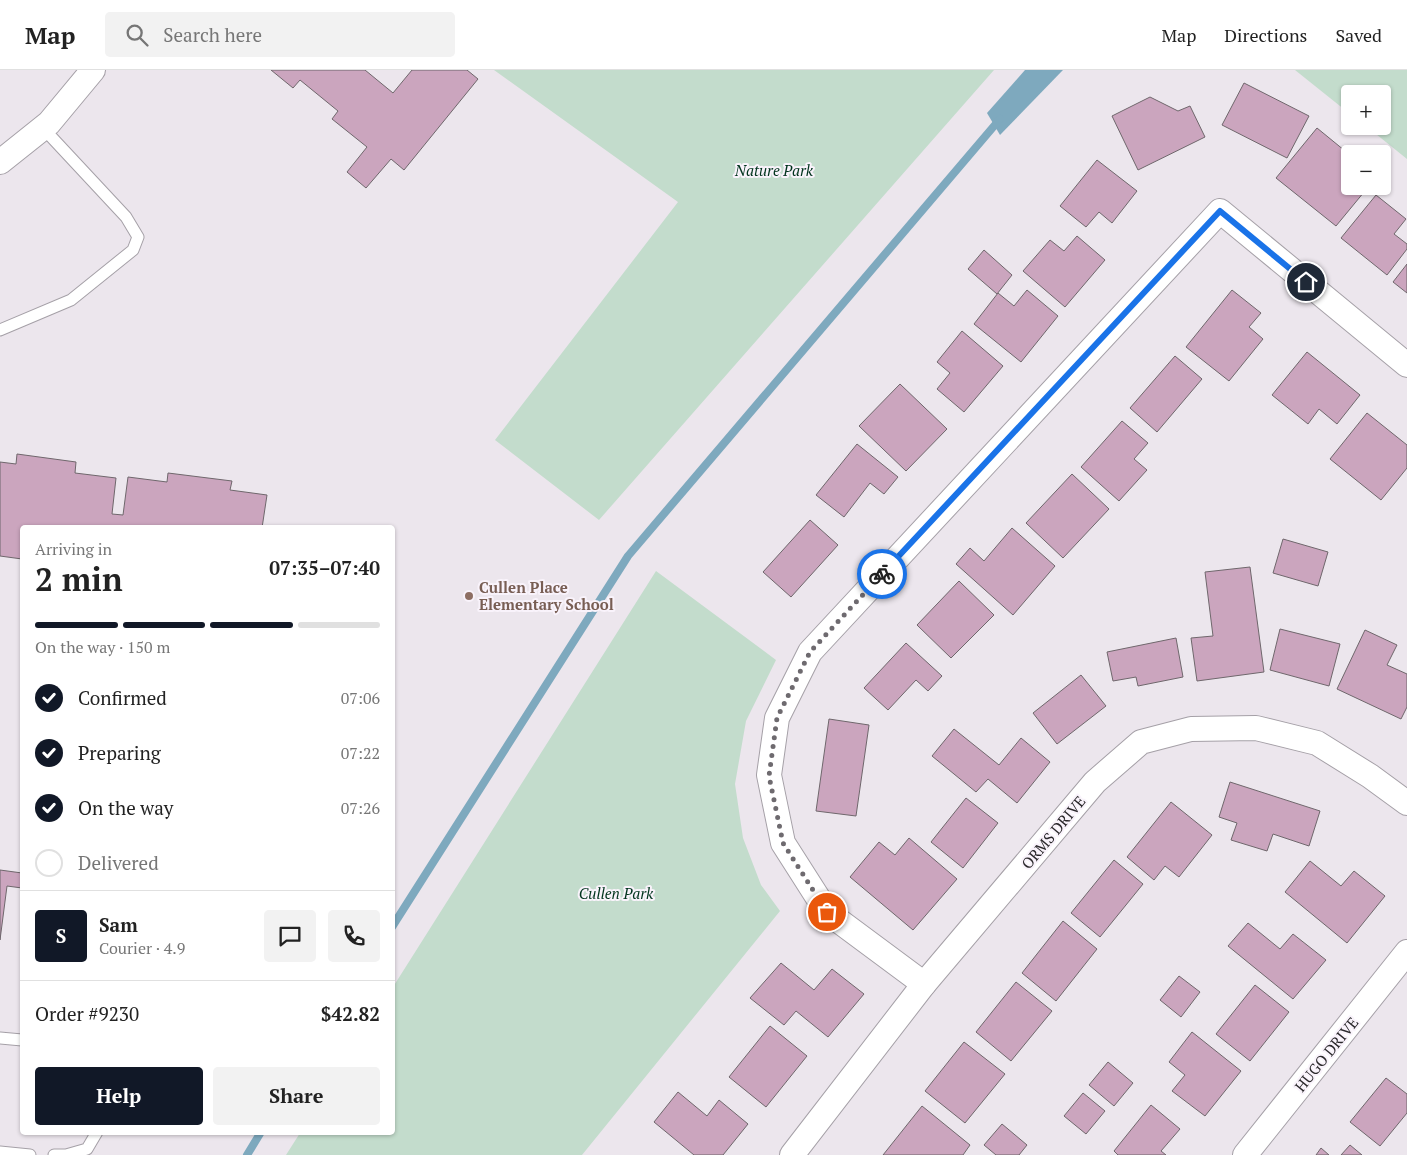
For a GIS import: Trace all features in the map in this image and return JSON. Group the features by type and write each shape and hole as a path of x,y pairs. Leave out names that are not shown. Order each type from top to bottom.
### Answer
{"street":[{"path":"0,162 44,128 93,70"},
{"path":"924,984 827,912 783,843 769,776 777,718 810,652 1220,211 1407,365"},
{"name":"ORMS DRIVE","path":"792,1155 924,984 1096,782 1141,742 1191,729 1256,728 1317,743 1370,776 1407,803"},
{"name":"HUGO DRIVE","path":"1245,1155 1407,952"}],"lane":[{"path":"0,330 71,300 133,250 138,236 126,217 44,128"},
{"path":"0,1038 20,1040"},
{"path":"54,1155 87,1149 95,1135"},
{"path":"0,1152 30,1155"}],"green space":[{"name":"Nature Park","path":"494,70 994,70 599,520 495,440 678,202"},
{"path":"1295,70 1407,70 1407,159 1377,135 1391,135 1391,85 1341,85 1341,107"},
{"name":"Cullen Park","path":"656,571 776,660 746,721 735,784 743,838 761,885 780,911 582,1155 286,1155 299,1135 395,1135 395,984"}],"water":[{"path":"1025,70 1063,70 1000,135 987,113"}],"building":[{"path":"271,70 365,70 393,93 412,70 467,70 478,79 404,170 391,159 366,188 347,172 367,147 332,119 338,111 300,80 293,88"},
{"path":"1244,83 1309,116 1287,158 1222,125"},
{"path":"1150,97 1178,111 1190,106 1205,137 1138,170 1112,116"},
{"path":"1317,128 1341,148 1341,195 1362,195 1336,226 1276,178"},
{"path":"1097,160 1137,191 1112,223 1099,212 1086,227 1060,206"},
{"path":"1376,195 1406,219 1394,234 1407,244 1407,249 1387,275 1341,238"},
{"path":"1077,236 1105,260 1065,307 1023,271 1050,240 1064,251"},
{"path":"984,250 1012,275 997,294 968,269"},
{"path":"1407,264 1407,293 1393,282"},
{"path":"1027,290 1058,316 1021,362 974,324 998,293 1014,306"},
{"path":"1232,290 1261,313 1249,327 1263,339 1229,381 1186,347"},
{"path":"962,331 1003,366 964,412 937,389 950,373 937,362"},
{"path":"1307,352 1360,395 1337,424 1319,409 1308,424 1272,395"},
{"path":"1175,356 1202,379 1157,432 1130,408"},
{"path":"900,384 947,429 906,471 859,426"},
{"path":"1367,413 1407,445 1407,468 1381,500 1330,459"},
{"path":"1122,421 1148,443 1134,459 1147,470 1119,501 1081,467"},
{"path":"857,444 898,477 884,494 870,483 844,517 816,495"},
{"path":"17,454 76,462 75,473 116,478 112,514 123,515 128,477 167,482 168,473 232,481 230,490 267,495 262,525 20,525 20,559 0,556 0,462 16,464"},
{"path":"1072,474 1109,509 1063,558 1026,523"},
{"path":"810,520 838,545 791,597 763,572"},
{"path":"1012,528 1055,566 1013,615 956,564 970,548 984,561"},
{"path":"1283,539 1328,552 1318,586 1273,573"},
{"path":"1250,567 1264,672 1197,681 1191,638 1213,636 1205,572"},
{"path":"959,581 994,615 951,658 917,625"},
{"path":"1280,629 1340,644 1329,686 1270,670"},
{"path":"1365,630 1397,645 1387,665 1407,674 1407,707 1401,719 1337,689"},
{"path":"1176,638 1183,677 1138,686 1136,677 1113,681 1107,652"},
{"path":"906,643 942,676 928,691 916,680 888,710 864,688"},
{"path":"1081,675 1106,706 1057,744 1033,713"},
{"path":"829,719 869,725 856,816 816,811"},
{"path":"954,729 999,765 1021,738 1050,762 1017,803 988,779 976,792 932,756"},
{"path":"1230,782 1320,811 1309,846 1273,834 1267,851 1231,840 1237,823 1219,817"},
{"path":"966,798 998,823 963,868 931,842"},
{"path":"1171,802 1212,835 1179,877 1165,866 1154,880 1127,857"},
{"path":"909,838 957,879 913,930 850,877 879,842 895,855"},
{"path":"1114,860 1143,884 1100,937 1071,913"},
{"path":"1310,861 1341,886 1354,871 1385,896 1347,943 1285,892"},
{"path":"0,870 20,873 20,888 7,886 0,940"},
{"path":"1063,921 1097,949 1056,1001 1022,973"},
{"path":"1248,923 1280,949 1293,934 1326,960 1293,999 1228,946"},
{"path":"781,963 814,990 832,969 864,994 828,1037 796,1011 784,1025 750,998"},
{"path":"1179,976 1200,992 1181,1017 1160,1000"},
{"path":"1016,982 1052,1011 1011,1061 976,1032"},
{"path":"1255,985 1289,1012 1250,1061 1216,1034"},
{"path":"770,1026 807,1056 766,1107 729,1077"},
{"path":"1192,1032 1241,1071 1205,1116 1172,1091 1185,1075 1169,1062"},
{"path":"964,1042 1005,1074 965,1123 925,1091"},
{"path":"1108,1062 1133,1083 1114,1106 1089,1085"},
{"path":"1386,1078 1407,1094 1407,1113 1380,1146 1350,1122"},
{"path":"678,1092 707,1116 719,1100 748,1124 723,1155 694,1155 654,1122"},
{"path":"1083,1093 1105,1111 1086,1134 1064,1116"},
{"path":"1151,1105 1180,1129 1161,1151 1166,1155 1118,1155 1114,1151"},
{"path":"922,1106 970,1145 963,1155 883,1155"},
{"path":"1002,1124 1027,1145 1019,1155 996,1155 984,1145"},
{"path":"1350,1145 1362,1155 1341,1155"},
{"path":"1321,1148 1329,1155 1316,1155"}],"waterway":[{"path":"395,922 628,556 1000,119"},
{"path":"247,1155 259,1135"}],"way so far":[{"path":"827,912 783,843 769,776 777,718 810,652 882,574"}],"place":[{"name":"Cullen Place Elementary School","path":"469,596"}],"route":[{"path":"882,574 1220,211 1306,282"}]}
